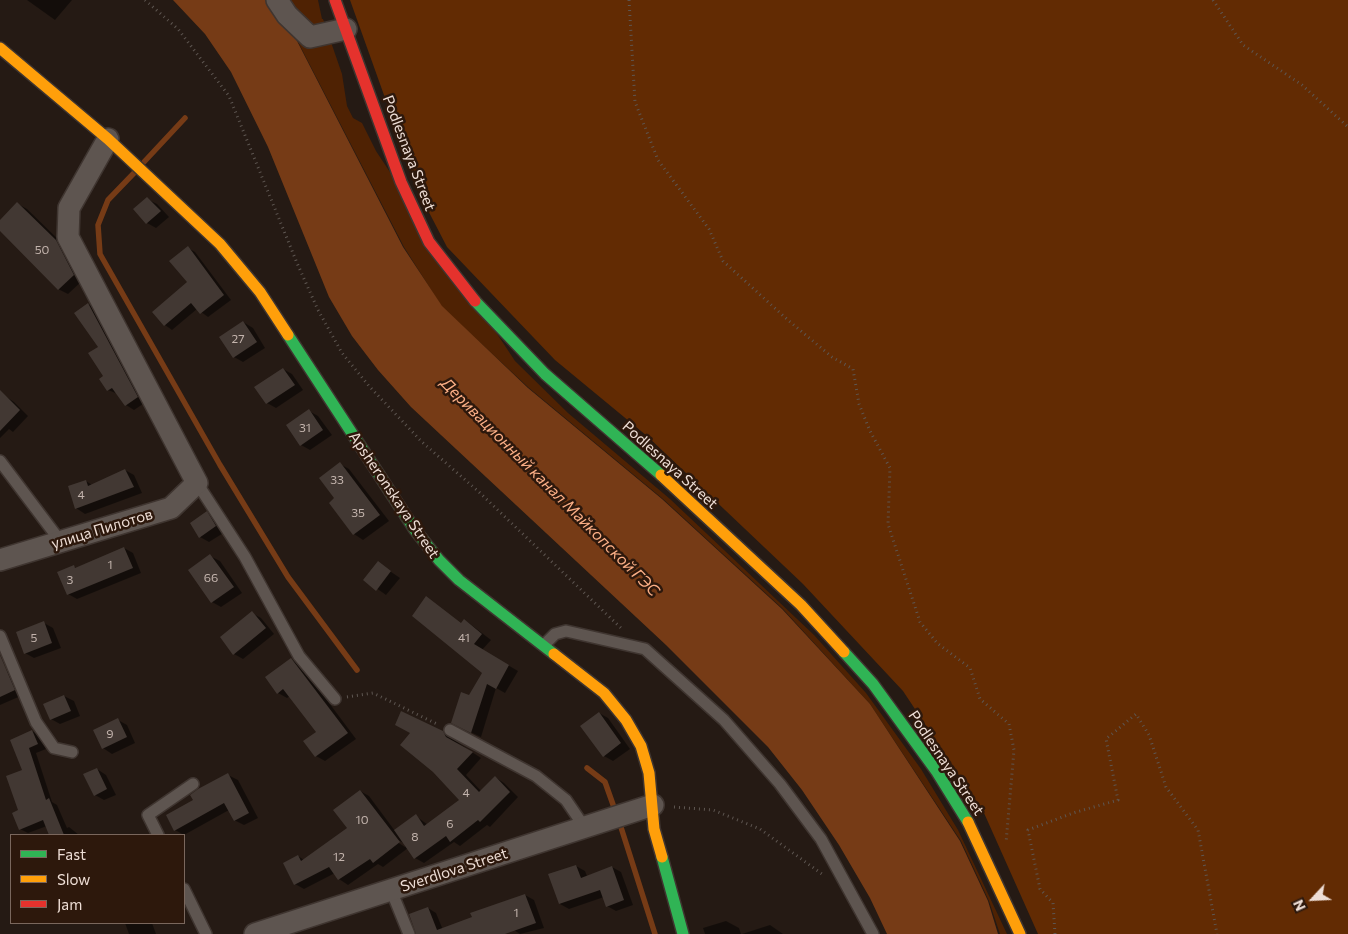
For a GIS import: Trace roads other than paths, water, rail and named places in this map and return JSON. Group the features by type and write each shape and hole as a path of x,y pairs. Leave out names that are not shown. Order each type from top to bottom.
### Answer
{"main road":[{"name":"Podlesnaya Street","path":"335,0 401,182 429,242 464,289 545,374 674,487 801,606 873,684 937,772 975,832 1020,934"},
{"name":"Apsheronskaya Street","path":"0,48 115,145 220,244 260,292 415,530 439,560 459,580 604,693 626,720 641,746 650,773 643,808 654,828 683,934"}],"street":[{"path":"277,0 287,15 310,37 346,28"},
{"path":"115,145 69,208 67,222 68,237 196,484"},
{"name":"улица Пилотов","path":"0,560 171,508 196,484"},
{"name":"Sverdlova Street","path":"255,934 283,930 392,890 643,808"}],"lane":[{"path":"0,461 61,542"},
{"path":"196,484 245,557 299,656 336,699"},
{"path":"544,645 555,634 566,631 645,649 724,720 780,784 821,839 873,934"},
{"path":"0,636 36,722 54,748 72,752"},
{"path":"450,730 536,776 595,825"},
{"path":"158,834 148,815 193,784"},
{"path":"392,890 409,934"},
{"path":"185,891 206,934"}],"water":[{"name":"Деривационный канал Майкопской ГЭС","path":"173,0 270,0 296,39 403,247 442,306 528,388 662,499 782,609 870,704 960,841 988,901 998,934 887,934 870,898 839,845 802,790 768,747 666,645 411,407 378,370 352,336 329,297 268,147 231,72 205,34"}],"waterway":[{"path":"144,162 185,118"},
{"path":"134,173 108,200 98,225 100,254 220,465 288,577 357,670"},
{"path":"587,768 605,782 616,813"},
{"path":"619,821 655,934"}]}
